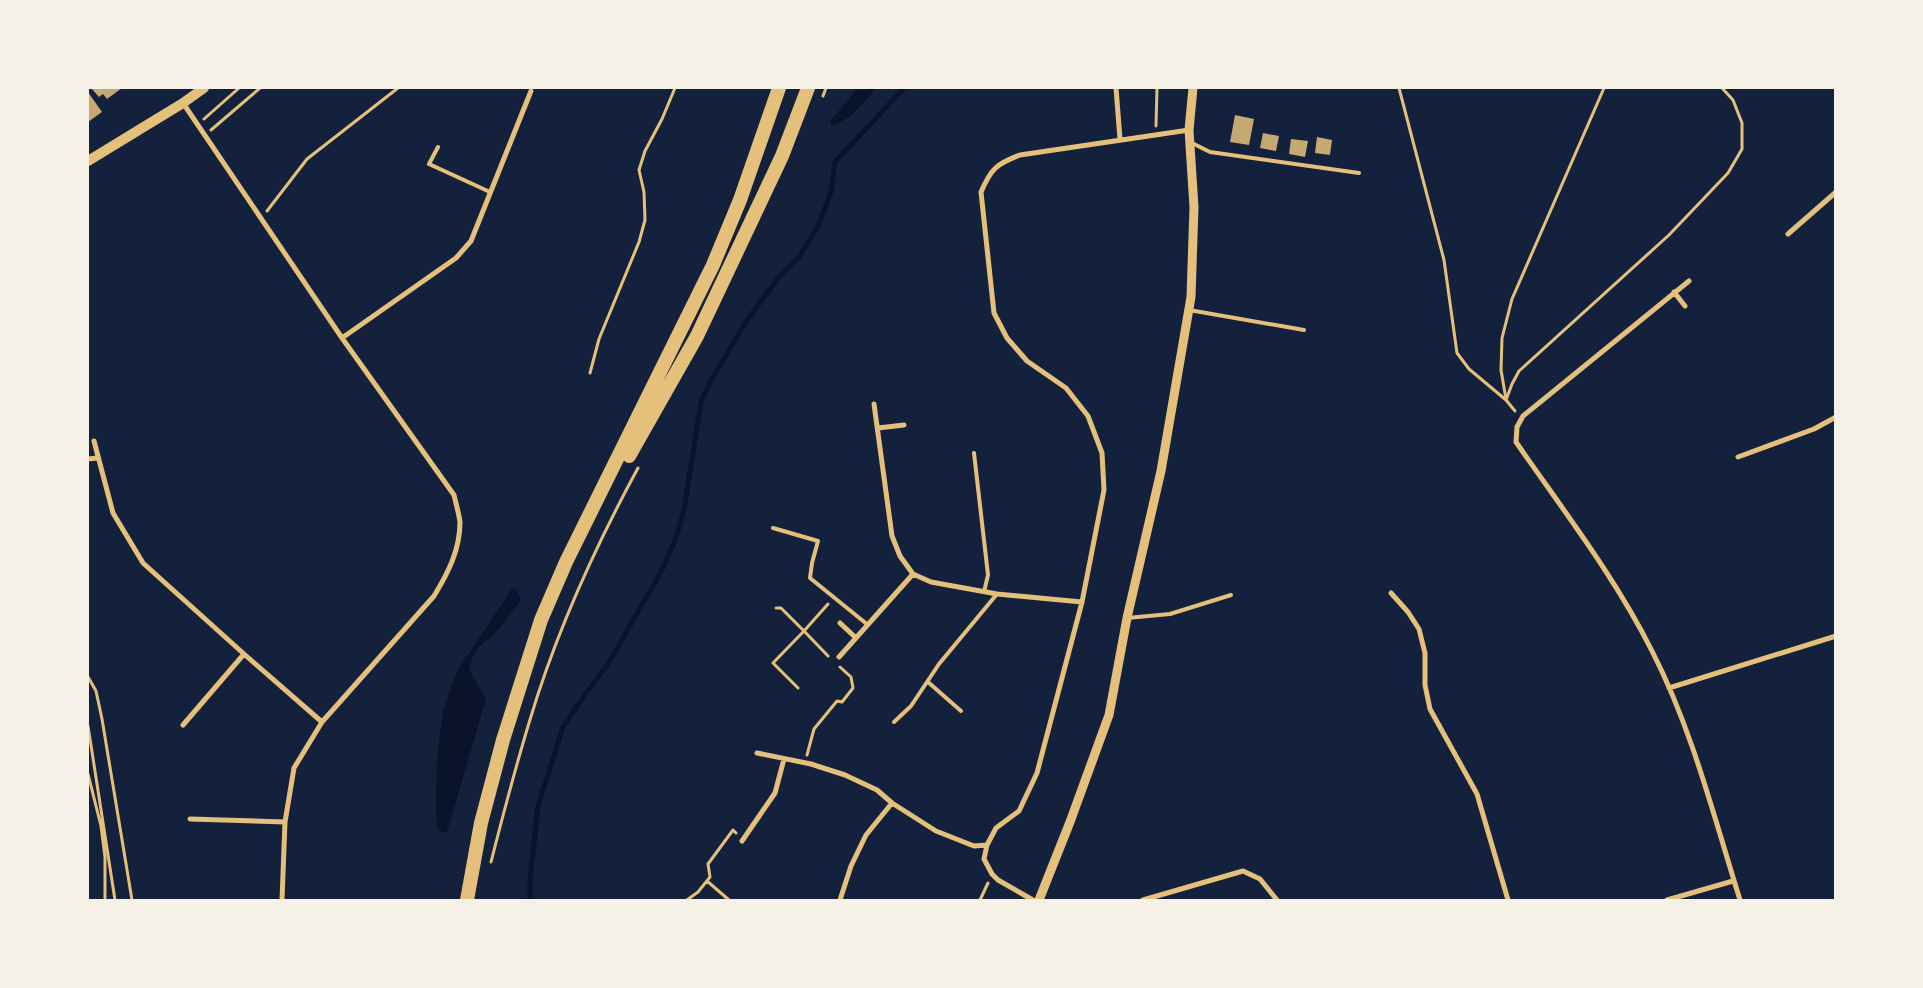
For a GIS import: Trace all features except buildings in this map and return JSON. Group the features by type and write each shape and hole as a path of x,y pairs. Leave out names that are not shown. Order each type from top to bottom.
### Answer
{"highway":[{"path":"467,900 483,814 503,740 542,620 566,562 713,265 740,200 779,88"},
{"path":"524,678 608,493 697,336 782,156 808,88"}],"main road":[{"path":"88,161 183,103 204,88"}],"street":[{"path":"1116,88 1120,139"},
{"path":"1039,900 1109,716 1127,618 1161,471 1191,297 1194,207 1189,130 1193,88"},
{"path":"342,338 456,258 471,241 531,89"},
{"path":"183,103 342,338 454,495 460,521 457,545 448,572 434,596 322,722 294,768 285,822 282,900"},
{"path":"1033,900 998,880 992,874 984,859 987,845 996,828 1019,811 1037,773 1082,602 1104,490 1102,454 1088,416 1066,388 1027,361 1007,338 994,313 981,192 989,174 1003,161 1020,155 1189,130"},
{"path":"1788,234 1836,192"},
{"path":"1689,281 1531,410 1517,427 1516,442 1626,603 1653,652 1700,769 1740,900"},
{"path":"1674,292 1685,306"},
{"path":"874,404 892,536 900,556 913,574 931,582 984,592 1082,602"},
{"path":"1738,458 1814,429 1836,417"},
{"path":"878,428 904,426"},
{"path":"94,441 113,513 143,563 322,722"},
{"path":"88,459 97,458"},
{"path":"839,657 913,574"},
{"path":"1391,593 1408,612 1419,629 1425,653 1425,684 1430,708 1477,794 1508,900"},
{"path":"840,623 856,638"},
{"path":"1669,688 1836,636"},
{"path":"183,725 244,654"},
{"path":"758,753 805,762 845,776 877,790 892,803 936,831 974,846 987,845"},
{"path":"742,841 774,793 784,759"},
{"path":"840,900 851,866 866,835 892,803"},
{"path":"190,819 285,822"},
{"path":"1144,900 1243,871 1260,879 1277,900"},
{"path":"1667,900 1734,881"}],"lane":[{"path":"1190,142 1210,152 1359,173"},
{"path":"438,147 429,164 490,192"},
{"path":"1189,310 1304,330"},
{"path":"974,453 988,575 984,592"},
{"path":"773,528 818,541 810,578 868,625"},
{"path":"894,722 911,706 939,664 997,594"},
{"path":"1127,618 1170,614 1231,595"},
{"path":"928,682 961,711"}],"path":[{"path":"198,125 239,88"},
{"path":"205,135 260,88"},
{"path":"262,218 307,159 398,88"},
{"path":"590,373 599,339 639,242 645,220 644,192 639,170 645,151 675,88"},
{"path":"823,96 826,88"},
{"path":"1156,134 1157,88"},
{"path":"1399,88 1444,260 1457,353 1469,369 1506,400 1521,420"},
{"path":"1506,400 1501,370 1502,338 1512,299 1604,88"},
{"path":"1506,400 1519,371 1669,235 1728,173 1742,149 1742,123 1732,100 1722,88"},
{"path":"490,867 529,721 555,648 584,577 642,460"},
{"path":"798,688 773,663 835,597"},
{"path":"776,608 781,608 851,677 853,688 842,702 837,701 814,729 805,762"},
{"path":"88,677 96,691 102,719 132,900"},
{"path":"88,726 115,900"},
{"path":"88,774 101,826 105,857 105,900"},
{"path":"687,900 698,892 710,877 708,864 733,830 742,841"},
{"path":"980,900 992,874"},
{"path":"707,881 729,900"}],"water":[{"path":"858,88 877,88 851,116 832,127 830,121"},
{"path":"515,588 521,600 492,637 474,653 469,669 486,699 448,829 446,832 441,832 437,827 436,805 437,759 443,711 457,671 511,590"}],"waterway":[{"path":"530,900 530,879 538,806 563,727 608,664 661,572 675,541 684,510 701,402 710,382 745,323 779,277 799,257 819,224 831,192 835,162 904,88"}]}
